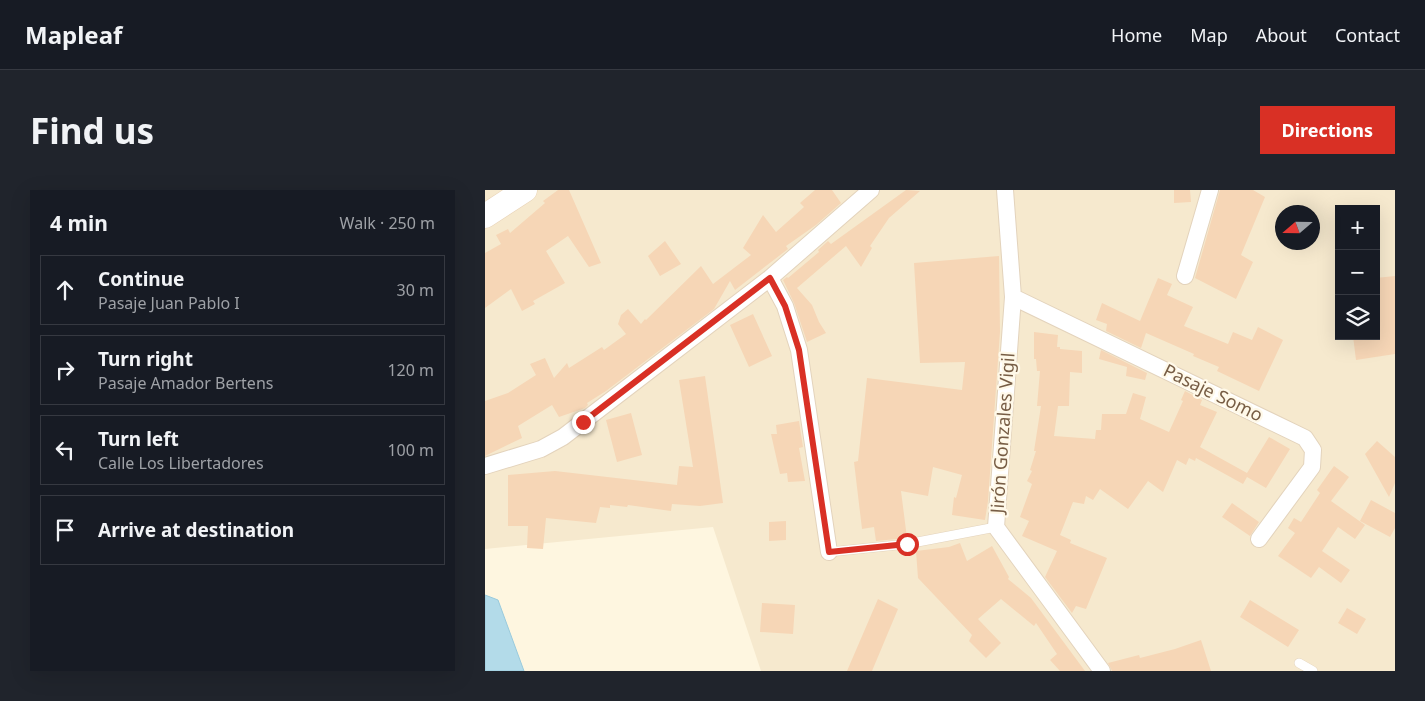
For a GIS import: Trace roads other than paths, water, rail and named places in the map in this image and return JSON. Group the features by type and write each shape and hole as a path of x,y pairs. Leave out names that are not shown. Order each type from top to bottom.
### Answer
{"main road":[{"path":"485,216 525,190"}],"street":[{"path":"485,466 541,450 563,437 770,278 871,190"},
{"name":"Jirón Gonzales Vigil","path":"1005,190 1013,296 996,527 1102,671"},
{"path":"1185,276 1209,190"},
{"path":"770,278 785,306 799,350 829,552"},
{"name":"Pasaje Somo","path":"1013,296 1305,438 1313,450 1312,467 1259,539"}],"lane":[{"path":"829,552 907,544 996,527"},
{"path":"1299,663 1313,671"}],"water":[{"path":"485,595 498,600 524,671 485,671"}]}
